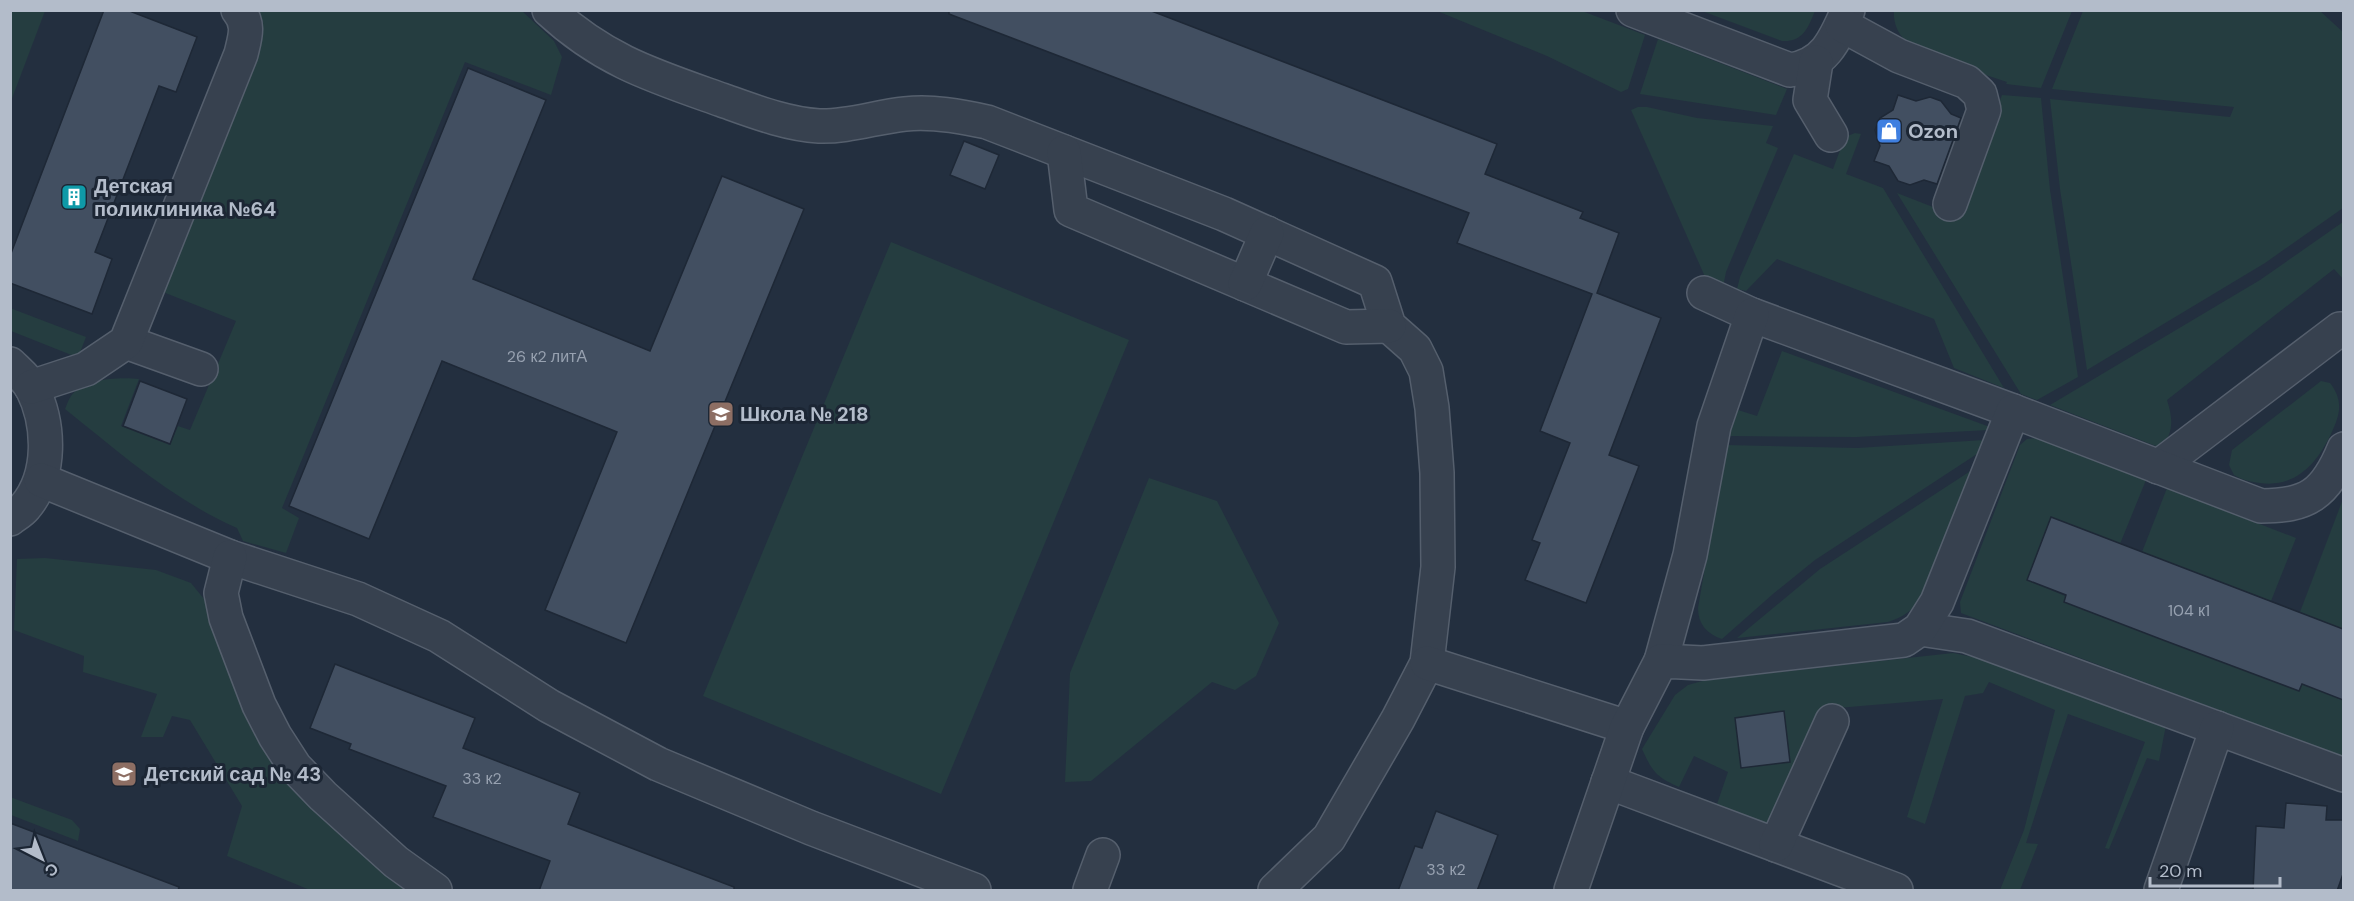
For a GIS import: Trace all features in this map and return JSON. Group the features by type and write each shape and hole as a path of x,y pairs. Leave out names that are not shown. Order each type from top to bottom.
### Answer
{"lane":[{"path":"10,519 25,507 40,480 46,449 43,418 21,375 86,369 126,342 241,54 247,29 238,10"},
{"path":"549,10 591,45 610,57 649,74 769,117 818,126 906,114 956,116 987,122 1224,214 1375,282 1389,326 1414,349 1426,371 1432,408 1437,473 1438,567 1427,663 1398,719 1329,838 1275,891"},
{"path":"1633,10 1790,70 1804,68 1816,62 1830,47 1845,18 1899,56 1967,82 1980,94 1984,110 1950,204"},
{"path":"1816,62 1810,100 1831,135"},
{"path":"1064,152 1071,210 1346,327 1389,326"},
{"path":"1245,284 1266,233"},
{"path":"1704,293 1752,315 2013,411 2261,506 2288,506 2310,498 2327,481 2343,449"},
{"path":"1571,891 1627,727 1661,661 1690,555 1714,426 1752,315"},
{"path":"2158,466 2343,329"},
{"path":"126,342 201,369"},
{"path":"1661,661 1703,663 1904,640 1920,629 1937,602 2013,411"},
{"path":"40,480 230,557 358,598 439,636 549,706 658,764 811,828 974,891"},
{"path":"230,557 221,593 226,618 259,705 275,736 295,767 323,796 396,862 435,891"},
{"path":"1920,629 1967,636 2343,775"},
{"path":"1427,663 1627,727"},
{"path":"1776,845 1832,721"},
{"path":"2162,891 2217,728"},
{"path":"1608,782 1896,891"},
{"path":"1090,891 1103,855"}],"green space":[{"path":"1815,10 1804,33 1789,41 1782,41 1702,11"},
{"path":"1894,10 2072,11 2041,88 2006,84 2007,82 1925,52 1905,40 1900,34 1895,22"},
{"path":"10,11 45,11 11,101"},
{"path":"256,11 522,11 554,41 562,57 551,95 465,62 282,508 299,518 286,553 243,541 237,528 213,517 169,490 65,409 71,396 84,385 103,380 139,379 121,426 170,445 178,426 190,430 236,321 163,292"},
{"path":"1437,11 1582,11 1645,35 1628,89 1621,92 1547,56"},
{"path":"2083,11 2320,11 2344,33 2343,208 2265,263 2087,370 2060,189 2050,99 2230,117 2234,107 2052,89"},
{"path":"1658,39 1787,89 1776,115 1640,94"},
{"path":"2002,95 2041,98 2050,190 2078,377 2037,400 2021,394 1897,193 1956,216"},
{"path":"1638,107 1697,118 1773,126 1766,143 1778,148 1726,272 1723,287 1710,288 1631,110"},
{"path":"1855,133 1861,134 1846,174 1883,188 2004,388 1954,368 1934,319 1777,259 1746,291 1737,289 1740,277 1794,154 1833,169 1845,137"},
{"path":"2343,222 2343,279 2334,269 2167,400 2171,425 2161,448 2050,405 2260,280"},
{"path":"891,242 1129,340 941,794 703,696"},
{"path":"10,308 86,337 79,355 74,356 11,331"},
{"path":"1782,351 1990,427 1989,430 1856,437 1729,436 1738,410 1757,416"},
{"path":"2321,381 2330,383 2337,396 2339,408 2337,421 2331,434 2312,464 2295,477 2273,484 2250,481 2234,475 2229,465 2232,450"},
{"path":"2038,438 2146,480 2120,544 2051,517 2027,580 2200,653 2299,691 2302,684 2340,699 2343,691 2343,757 1961,613 1960,602 2020,445 2027,439"},
{"path":"1984,440 1980,452 1815,560 1722,639 1708,631 1702,624 1698,608 1726,445 1857,448"},
{"path":"1972,470 1922,598 1907,613 1888,622 1737,638 1820,569"},
{"path":"1149,478 1217,501 1279,623 1256,676 1235,690 1212,682 1091,781 1065,782 1070,673"},
{"path":"2167,488 2296,538 2271,601 2142,552"},
{"path":"2343,499 2343,629 2300,612"},
{"path":"45,558 156,570 191,583 204,599 223,648 271,747 418,890 310,890 227,856 242,806 190,720 172,716 163,737 141,737 157,694 83,672 84,656 14,630 17,559"},
{"path":"1953,653 1997,662 2167,720 2159,761 2147,758 2109,849 2105,848 2145,742 2068,714 2026,843 2038,844 2020,890 2000,890 2024,830 2055,710 1989,682 1983,693 1965,696 1925,824 1907,817 1943,699 1826,709 1766,830 1717,804 1728,772 1694,756 1679,787 1656,772 1642,749 1675,695 1688,685 1706,680","holes":["1784,711 1790,761 1741,768 1735,718"]},
{"path":"10,797 72,820 80,829 78,841 11,815"}],"building":[{"name":"Детская поликлиника №64","path":"104,10 127,10 197,37 176,92 159,86 95,252 112,259 92,314 10,283 10,256"},
{"path":"949,10 1149,10 1497,144 1485,174 1583,212 1580,218 1619,233 1597,293 1661,318 1609,455 1639,466 1586,603 1525,580 1540,543 1532,540 1570,443 1540,431 1592,294 1457,243 1469,213 949,14"},
{"path":"468,68 546,100 473,279 650,351 722,176 804,209 626,643 545,610 617,432 442,361 369,539 289,506"},
{"path":"1898,95 1916,101 1930,97 1941,101 1951,114 1961,118 1937,184 1924,180 1910,185 1898,181 1889,166 1874,161 1880,146 1875,130 1880,118 1893,110"},
{"path":"964,141 999,155 985,189 950,175"},
{"path":"140,381 187,399 170,444 123,426"},
{"path":"2051,517 2343,629 2343,700 2302,684 2299,691 2163,640 2064,602 2066,595 2027,580"},
{"path":"335,664 475,718 463,748 580,793 568,824 734,887 734,891 539,891 550,861 433,817 446,786 349,749 351,744 310,728"},
{"path":"1784,711 1790,762 1741,768 1735,718"},
{"path":"2286,803 2327,806 2326,820 2343,820 2343,874 2337,891 2253,891 2256,826 2284,828"},
{"path":"1436,811 1498,835 1477,891 1398,891 1415,846 1422,848"},
{"path":"10,823 179,887 178,891 10,891"}],"place":[{"name":"Ozon","path":"1889,131"},
{"name":"Детская поликлиника №64","path":"74,197"},
{"name":"Школа № 218","path":"721,414"},
{"name":"Детский сад № 43","path":"124,774"}]}
